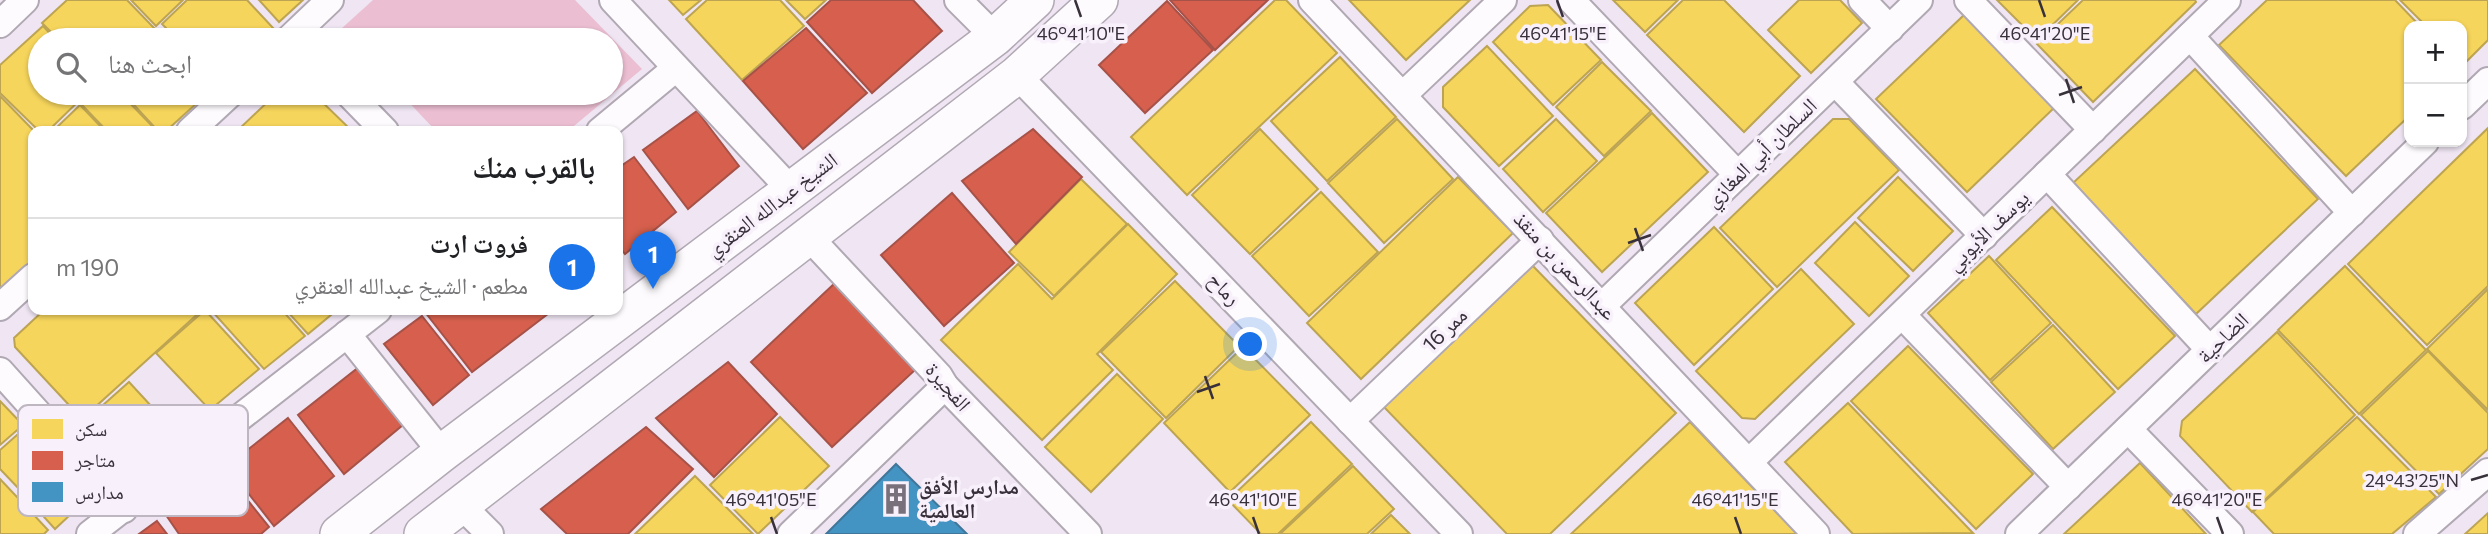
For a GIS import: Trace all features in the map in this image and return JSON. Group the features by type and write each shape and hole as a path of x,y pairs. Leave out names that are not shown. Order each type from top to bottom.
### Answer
{"street":[{"path":"303,28 330,0"},
{"path":"613,0 792,190"},
{"path":"958,0 995,37"},
{"name":"الشيخ عبدالله العنقري","path":"339,534 442,453 995,37 1035,0"},
{"path":"423,534 1017,75 1099,0"},
{"name":"عبدالرحمن بن منقذ","path":"1312,0 1816,534"},
{"path":"1403,95 1503,0"},
{"path":"1571,0 1738,175"},
{"path":"1862,0 1890,29"},
{"name":"السلطان أبي المغازي","path":"1602,306 1919,0"},
{"path":"1968,0 2093,130"},
{"name":"يوسف الأيوبي","path":"1749,462 2227,0"},
{"path":"2190,36 2352,213"},
{"path":"606,126 676,68"},
{"name":"رماح","path":"1017,75 1459,534"},
{"path":"2467,101 2488,81"},
{"path":"1835,82 1984,236"},
{"path":"195,126 218,105"},
{"path":"360,105 380,126"},
{"name":"الضاحية","path":"2020,534 2420,147"},
{"path":"2048,174 2210,350"},
{"name":"الفجيرة","path":"809,237 940,376 944,386 1088,534"},
{"name":"ممر 16","path":"1350,421 1540,240"},
{"path":"0,307 28,282"},
{"path":"248,412 372,315"},
{"path":"1902,315 2068,487"},
{"path":"347,334 442,453"},
{"path":"0,371 31,405"},
{"path":"791,534 944,386"},
{"path":"2128,429 2230,534"},
{"path":"2417,534 2488,472"},
{"path":"461,505 490,534"},
{"path":"90,534 114,516"}],"shaded area":[{"path":"373,0 575,0 602,28 342,28"},
{"path":"623,49 642,69 623,85"},
{"path":"411,105 599,105 574,126 431,126"}],"building: سكن":[{"path":"67,0 127,0 154,28 47,28 42,23"},
{"path":"131,0 183,0 156,26"},
{"path":"187,0 247,0 273,28 166,28 162,24"},
{"path":"259,0 303,0 279,22"},
{"path":"669,0 701,0 683,15"},
{"path":"707,0 780,0 804,26 742,80 686,19"},
{"path":"786,0 826,0 805,19"},
{"path":"1275,0 1286,0 1337,53 1187,195 1131,137"},
{"path":"1349,0 1470,0 1406,60"},
{"path":"1613,0 1678,0 1645,32"},
{"path":"1683,0 1724,0 1800,76 1744,132 1647,35"},
{"path":"1799,0 1840,0 1862,23 1811,73 1768,30"},
{"path":"1997,0 2078,0 2037,40"},
{"path":"2083,0 2196,2 2093,102 2037,44"},
{"path":"2267,0 2395,0 2415,21 2404,21 2404,121 2346,176 2219,45"},
{"path":"2400,0 2488,0 2488,40 2467,61 2467,21 2421,21"},
{"path":"1548,5 1601,60 1553,105 1493,42 1530,6"},
{"path":"1965,14 2055,107 1967,192 1876,99"},
{"path":"28,40 28,105 75,105 53,126 34,126 0,93 0,65"},
{"path":"1487,46 1553,116 1499,166 1443,107 1443,87"},
{"path":"1340,57 1396,117 1327,181 1271,121"},
{"path":"1602,62 1651,111 1604,156 1556,107"},
{"path":"2195,69 2318,199 2196,314 2073,183"},
{"path":"0,96 29,126 28,268 0,294"},
{"path":"80,105 100,126 58,126"},
{"path":"82,105 132,105 152,126 102,126"},
{"path":"134,105 195,105 172,126 153,126"},
{"path":"264,105 325,105 347,126 242,126"},
{"path":"1652,113 1708,172 1602,272 1546,213"},
{"path":"1397,119 1453,179 1384,243 1328,183"},
{"path":"1556,119 1597,161 1543,212 1503,169"},
{"path":"1833,119 1849,119 1899,170 1777,287 1720,228"},
{"path":"2488,128 2488,286 2427,345 2348,264"},
{"path":"1260,129 1318,189 1250,254 1192,195"},
{"path":"1458,177 1513,233 1361,379 1307,323"},
{"path":"1898,177 1953,231 1913,271 1858,218"},
{"path":"1081,179 1127,224 1054,296 1009,252"},
{"path":"1321,192 1378,252 1309,316 1252,256"},
{"path":"2052,207 2175,336 2118,389 1996,260"},
{"path":"1855,222 1909,276 1869,316 1815,263"},
{"path":"1128,224 1177,274 1097,354 1113,370 1042,440 941,340 1018,264 1052,299"},
{"path":"1714,227 1773,289 1694,365 1635,303"},
{"path":"1989,256 2051,323 1990,380 1928,313"},
{"path":"1531,264 1676,413 1550,534 1507,534 1383,406"},
{"path":"2345,266 2426,350 2359,414 2278,330"},
{"path":"1801,269 1854,324 1755,419 1742,418 1696,371"},
{"path":"1175,281 1239,346 1166,418 1101,352"},
{"path":"2488,289 2488,410 2427,349"},
{"path":"39,315 196,315 97,405 69,405 15,347 14,338"},
{"path":"199,315 210,315 259,369 216,405 205,405 156,353"},
{"path":"215,315 286,315 305,336 264,369"},
{"path":"291,315 331,315 308,334"},
{"path":"2053,325 2115,392 2053,449 1991,382"},
{"path":"2277,332 2355,415 2252,512 2180,436 2182,421"},
{"path":"1908,346 2033,474 1976,529 1851,401"},
{"path":"1243,347 1310,415 1230,492 1164,423"},
{"path":"2428,351 2488,413 2488,449 2439,494 2361,415"},
{"path":"1117,374 1163,419 1091,492 1045,447"},
{"path":"129,382 150,405 103,405"},
{"path":"0,401 18,420 18,429 0,445"},
{"path":"1848,403 1973,533 1853,534 1785,462"},
{"path":"780,417 829,466 758,534 710,485"},
{"path":"2357,417 2436,497 2392,534 2274,534 2253,512"},
{"path":"1311,422 1352,464 1278,534 1261,534 1228,500"},
{"path":"1690,422 1797,534 1571,534"},
{"path":"18,434 18,488 0,469 0,450"},
{"path":"2140,463 2206,534 2064,534"},
{"path":"1353,466 1394,509 1367,534 1280,534"},
{"path":"695,476 753,534 635,534"},
{"path":"0,479 18,498 18,516 35,516 48,530 44,534 0,534"},
{"path":"2488,513 2488,534 2465,534"},
{"path":"1391,515 1410,534 1371,534"},
{"path":"43,516 69,516 55,529"}],"building: متاجر":[{"path":"831,0 913,0 942,31 872,93 807,22"},
{"path":"1170,0 1268,0 1215,50"},
{"path":"1167,1 1213,50 1145,113 1099,65"},
{"path":"806,28 867,93 803,149 743,81"},
{"path":"697,111 739,166 688,209 643,150"},
{"path":"1033,129 1082,177 1016,244 962,181"},
{"path":"634,157 676,212 625,254 623,251 623,165"},
{"path":"952,193 1014,263 944,326 881,255"},
{"path":"835,283 916,369 832,447 751,362"},
{"path":"427,315 546,315 472,372"},
{"path":"422,316 469,375 433,405 384,344"},
{"path":"728,362 777,414 714,477 656,418"},
{"path":"359,367 404,424 344,474 298,415"},
{"path":"288,418 334,476 274,526 248,493 248,449"},
{"path":"646,427 693,469 628,534 567,534 541,509"},
{"path":"248,501 269,527 261,534 179,534 167,516 248,516"},
{"path":"157,521 167,534 139,534"}],"building: مدارس":[{"name":"مدارس الأفق العالمية","path":"896,464 967,534 826,534"}],"place":[{"name":"فروت ارت","path":"653,289"},
{"name":"مدارس الأفق العالمية","path":"896,499"}]}
